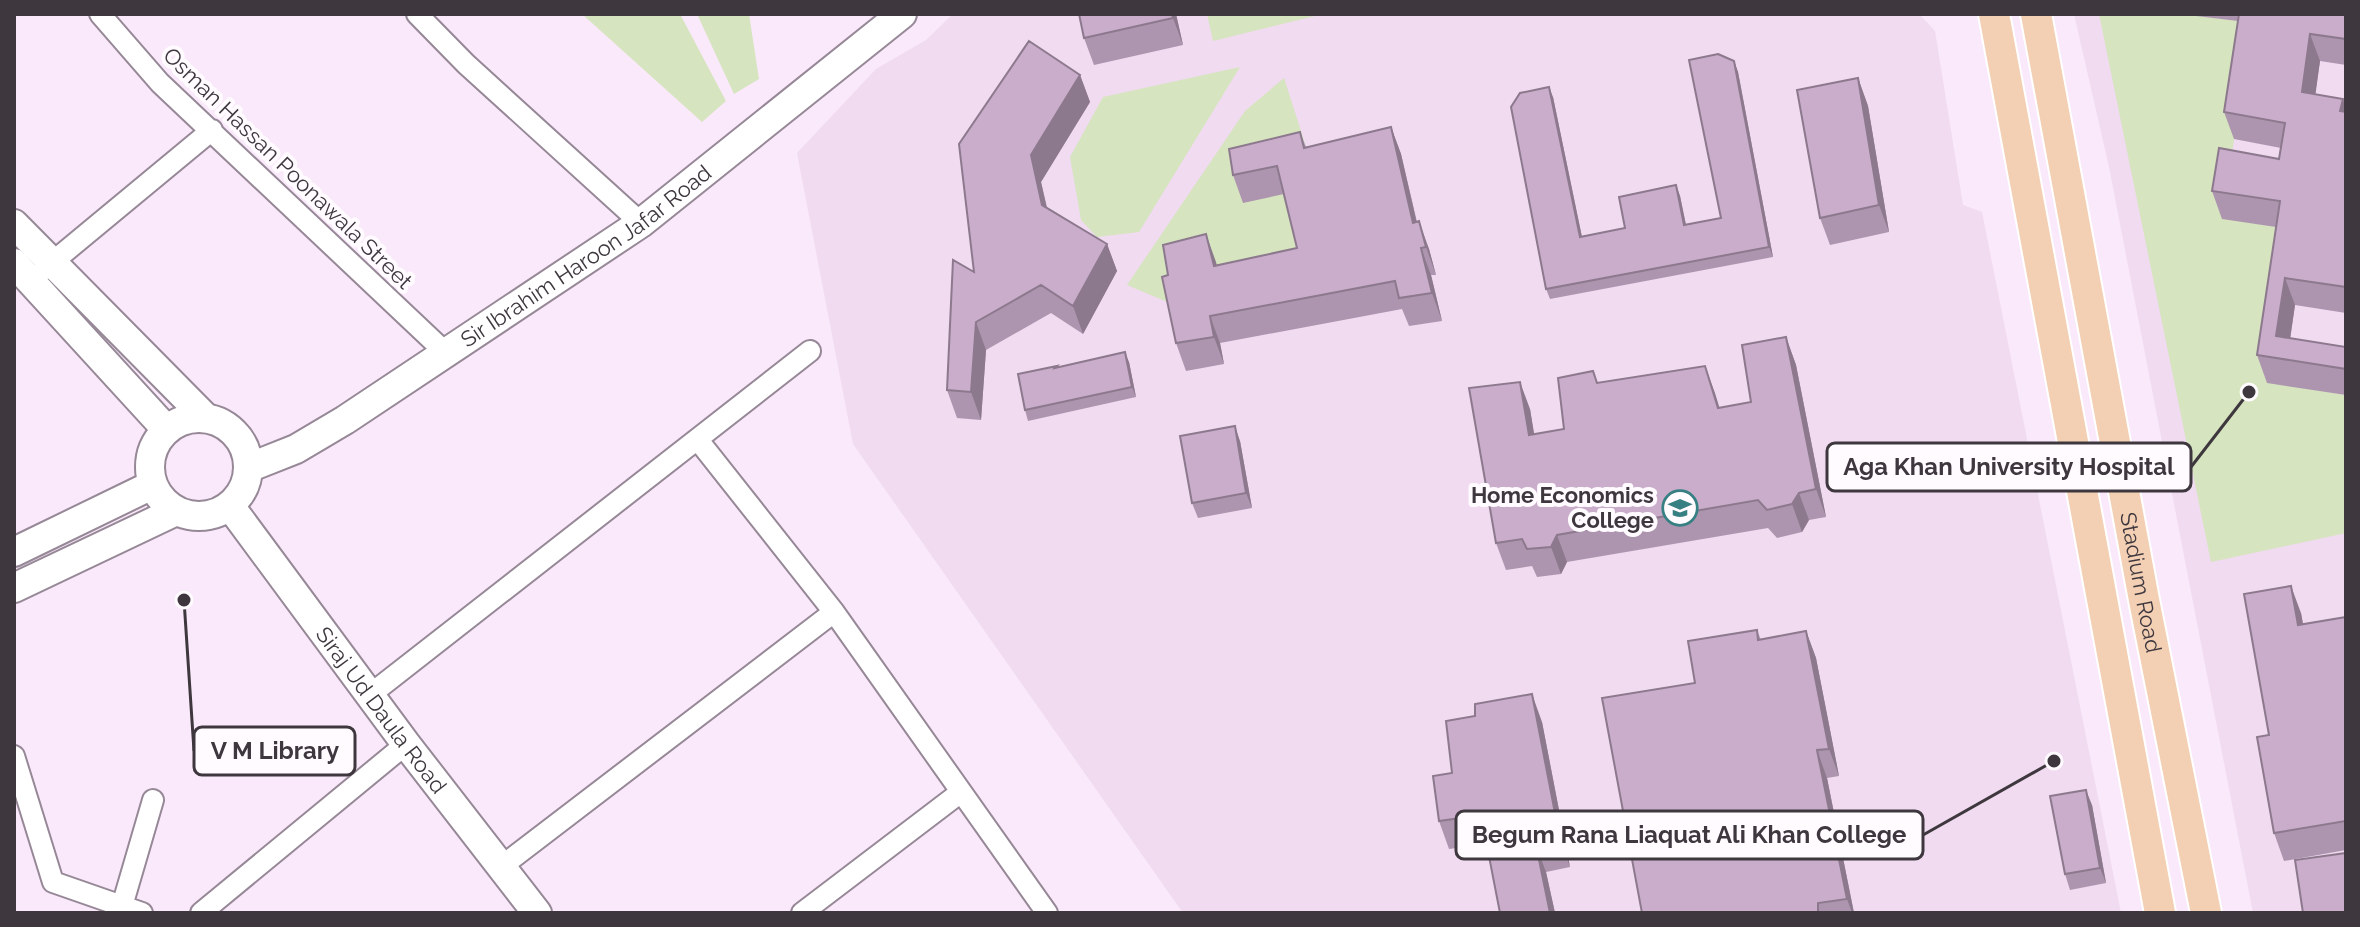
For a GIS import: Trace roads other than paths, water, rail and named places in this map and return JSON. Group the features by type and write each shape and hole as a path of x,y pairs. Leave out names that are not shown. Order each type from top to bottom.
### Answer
{"main road":[{"name":"Sir Ibrahim Haroon Jafar Road","path":"248,468 296,449 447,354 641,223 902,14"},
{"name":"Stadium Road","path":"1994,14 2160,913"},
{"name":"Stadium Road","path":"2036,14 2206,913"},
{"path":"2020,157 2060,151"},
{"path":"14,224 205,417"},
{"path":"22,272 166,429"},
{"path":"205,417 219,421 241,440 248,468 243,489 230,506 218,513 190,516 176,511 162,500 152,485 150,455 166,429 184,419 205,417"},
{"path":"14,552 152,485"},
{"name":"Siraj Ud Daula Road","path":"230,506 406,744 537,913"},
{"path":"14,588 176,511"}],"street":[{"name":"Osman Hassan Poonawala Street","path":"100,14 160,83 447,354"},
{"path":"417,14 466,64 641,223"},
{"path":"22,272 52,262 212,130"},
{"path":"371,694 810,351"},
{"path":"698,440 834,612 1047,913"},
{"path":"502,866 834,612"},
{"path":"201,913 406,744"},
{"path":"14,756 53,882 121,910 142,913"},
{"path":"802,913 961,792"},
{"path":"121,910 153,800"}],"place":[{"name":"Aga Khan University Hospital","path":"2249,392"},
{"name":"Home Economics College","path":"1680,508"},
{"name":"V M Library","path":"184,600"},
{"name":"Begum Rana Liaquat Ali Khan College","path":"2054,761"}]}
